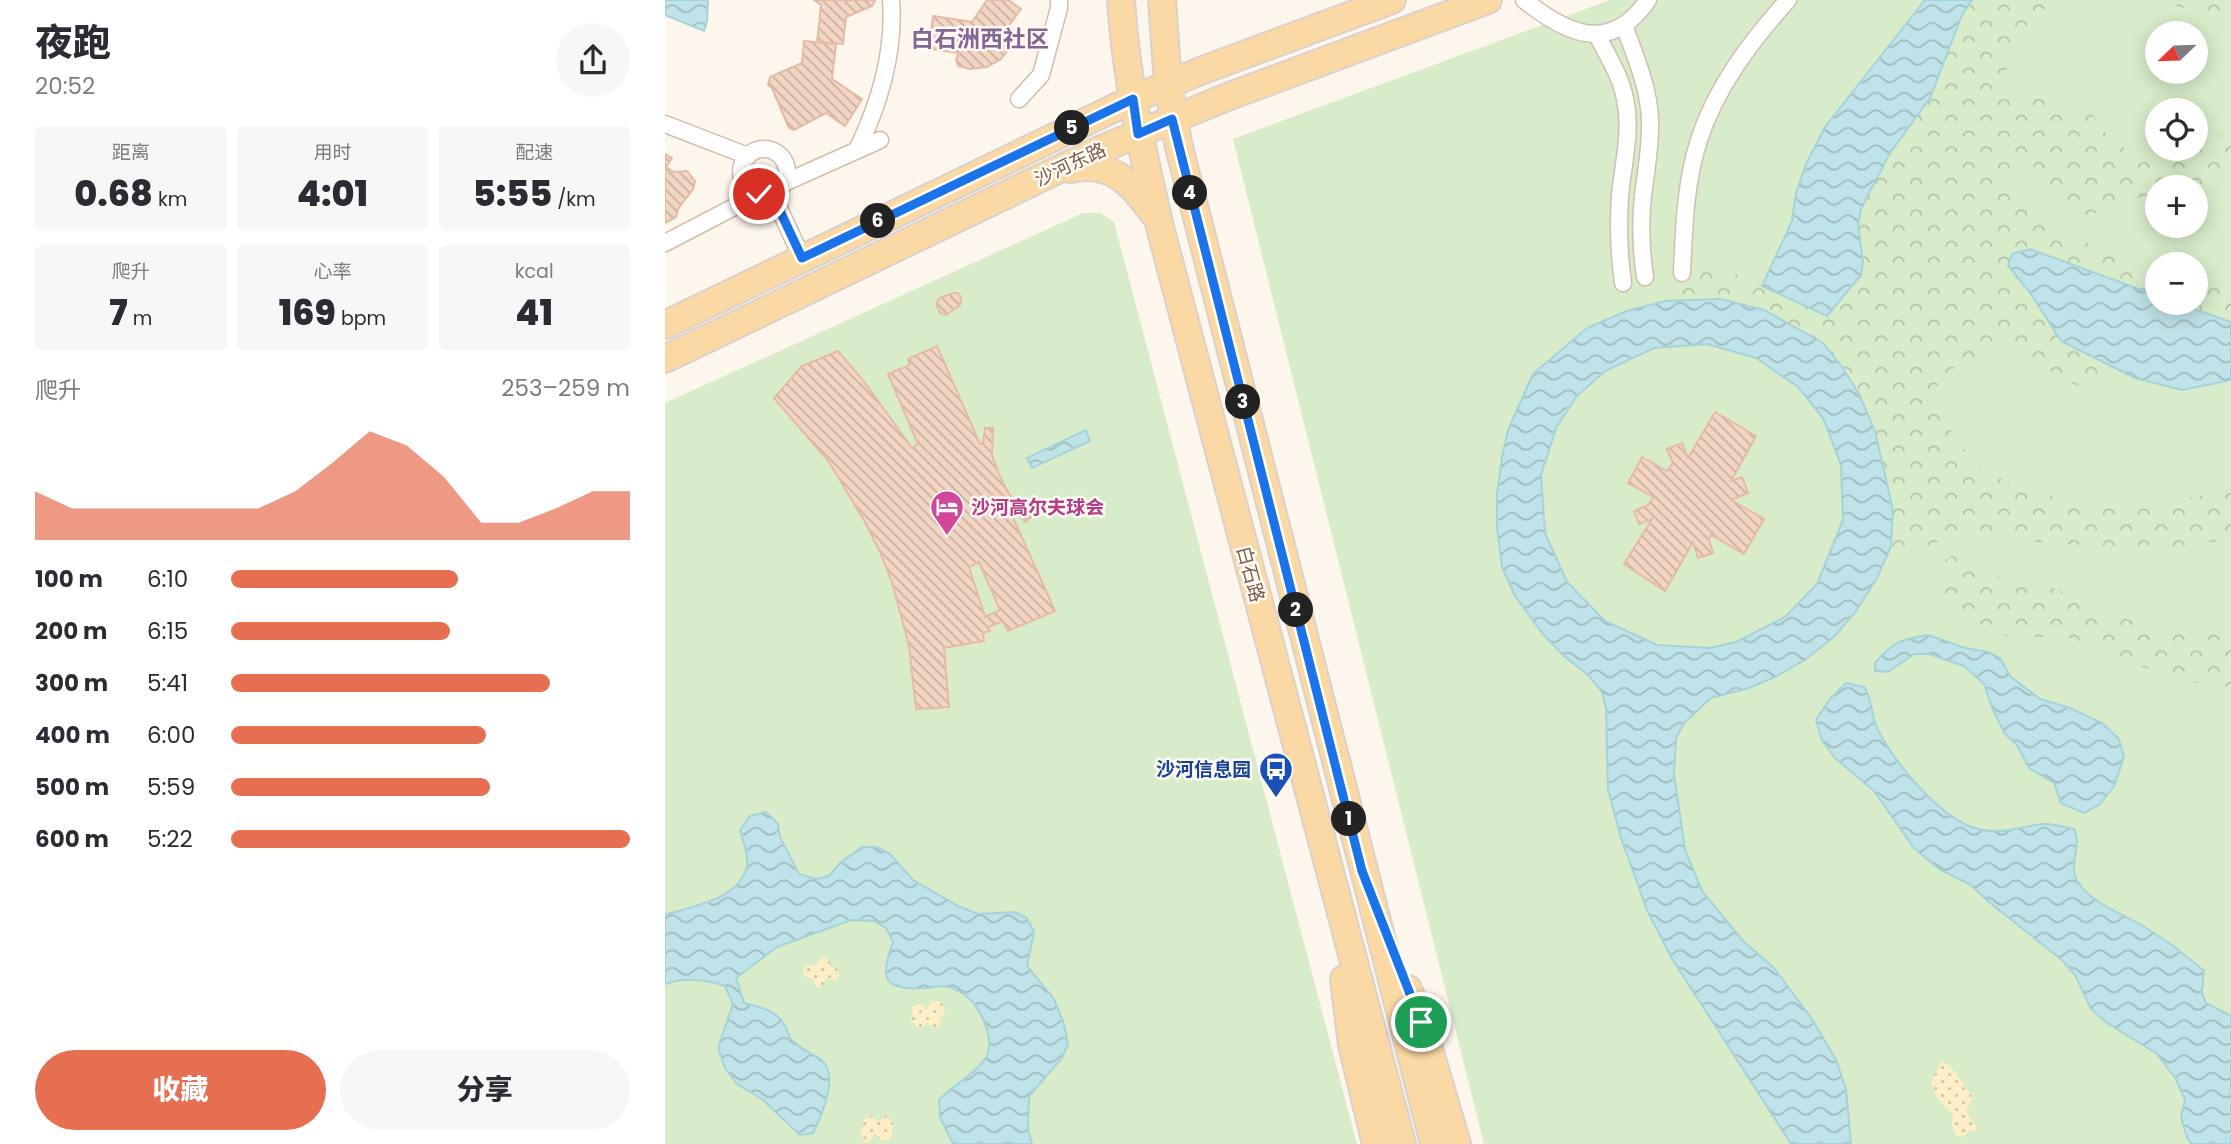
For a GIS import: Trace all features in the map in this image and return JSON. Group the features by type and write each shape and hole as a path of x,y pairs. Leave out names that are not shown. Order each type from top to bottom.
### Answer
{"main road":[{"name":"白石路","path":"1121,0 1124,41 1138,134 1161,231 1402,1144"},
{"name":"白石路","path":"1162,0 1172,119 1362,871 1434,1144"},
{"name":"沙河东路","path":"665,325 1133,99 1392,0"},
{"name":"沙河东路","path":"665,359 1051,173 1172,119 1488,0"},
{"path":"1051,173 1090,167 1105,168 1118,173 1131,183 1142,197 1161,231"},
{"path":"1362,871 1421,1022 1457,1144"},
{"path":"1331,880 1352,1045 1376,1144"}],"street":[{"path":"858,149 874,115 885,79 890,42 891,0"},
{"path":"1019,99 1041,75 1059,0"},
{"path":"1524,0 1553,22 1586,34 1598,34 1624,25 1638,14 1648,0"},
{"path":"1682,273 1684,223 1699,139 1739,60 1787,0"},
{"path":"1624,25 1647,94 1650,118 1650,150 1643,198 1641,251 1644,277"},
{"path":"1598,34 1619,80 1628,119 1628,148 1620,196 1619,242 1623,283"},
{"path":"665,124 748,156"},
{"path":"665,243 880,140"},
{"path":"761,149 768,149 781,156 787,169 772,190 746,185 743,178 744,162 748,156 761,149"},
{"path":"772,190 802,258"}],"green space":[{"path":"1610,0 2231,0 2231,1144 1484,1144 1233,139"},
{"path":"1972,0 2087,0 2044,9 2015,37 2004,79 2023,94 2091,111 2111,139 2141,157 2145,156 2145,161 2208,161 2208,139 2231,130 2231,177 2208,184 2208,175 2145,175 2145,198 2132,199 2105,211 2086,215 2076,213 2057,202 2031,163 2018,151 2013,195 2081,240 2145,264 2145,291 2030,249 2008,266 2033,297 2061,341 2116,369 2101,382 2088,386 2062,378 2021,352 2006,348 1988,351 1957,366 1940,382 1938,399 1948,425 1970,456 1991,474 2069,505 2160,505 2197,496 2231,493 2231,537 2179,547 2114,547 1955,535 1901,552 1891,546 1893,510 1875,431 1859,394 1823,343 1764,310 1720,299 1665,301 1700,258 1827,316 1863,262 1858,225 1861,209 1890,153 1930,98 1962,15"},
{"path":"2138,0 2231,0 2231,18 2158,2"},
{"name":"沙河高尔夫球会","path":"1083,213 1100,213 1114,222 1357,1144 665,1144 665,403"},
{"path":"2222,275 2226,293 2231,295 2231,322 2208,314 2208,276"},
{"path":"1952,555 2004,579 2056,589 2139,624 2170,629 2205,625 2231,628 2231,687 2175,680 2093,651 2070,638 2006,636 1981,624 1965,621 1940,607 1939,566"}],"sand":[{"path":"825,957 830,962 830,967 836,967 840,975 835,981 825,978 824,985 817,988 814,980 804,976 803,969 807,964 815,966"},
{"path":"931,1002 942,1002 945,1011 940,1019 942,1024 934,1028 926,1022 924,1027 919,1029 910,1020 913,1016 911,1007 916,1004 923,1005 926,1010"},
{"path":"1941,1061 1951,1067 1973,1098 1966,1111 1978,1129 1963,1137 1957,1136 1952,1125 1953,1114 1938,1099 1931,1083"},
{"path":"886,1115 895,1125 888,1140 882,1140 874,1132 871,1141 866,1143 862,1140 860,1127 864,1128 863,1120 871,1116 879,1122"}],"water":[{"path":"665,0 708,0 704,31 665,15"},
{"path":"1925,0 1972,0 1962,15 1930,98 1890,153 1861,209 1858,225 1863,262 1861,275 1827,316 1762,286 1792,221 1796,193 1806,164 1825,127"},
{"path":"2030,249 2145,291 2145,315 2208,314 2231,322 2231,380 2182,390 2135,378 2061,341 2033,297 2008,265 2012,254"},
{"path":"1720,299 1764,310 1823,343 1859,394 1875,431 1893,510 1891,546 1877,578 1856,611 1835,636 1806,659 1777,676 1749,688 1711,698 1684,723 1676,738 1674,774 1685,850 1702,891 1743,941 1774,968 1812,1019 1836,1060 1846,1089 1851,1144 1791,1144 1671,957 1647,910 1621,838 1608,789 1606,708 1602,692 1588,675 1543,634 1515,596 1502,567 1497,528 1497,494 1502,457 1508,430 1533,374 1587,328 1627,311 1665,301","holes":["1707,344 1756,358 1798,387 1823,418 1841,465 1843,520 1817,584 1785,617 1736,642 1710,648 1657,645 1605,621 1567,582 1545,533 1541,475 1557,426 1577,396 1605,371 1654,348"]},
{"path":"1086,430 1090,441 1032,468 1027,458"},
{"path":"1928,635 2000,658 2010,676 2040,699 2070,708 2102,723 2119,739 2124,757 2114,786 2099,805 2084,813 2061,803 2054,783 2029,768 2017,745 2005,734 1984,684 1964,666 1929,654 1914,654 1888,672 1875,671 1875,663 1887,650 1905,640"},
{"path":"1846,683 1864,687 1875,723 1892,753 1918,786 1948,814 1987,831 2046,824 2074,829 2077,842 2075,876 2084,890 2100,903 2161,938 2204,971 2202,993 2206,1003 2231,1016 2231,1144 2192,1144 2187,1138 2181,1117 2185,1100 2176,1079 2156,1053 2107,1023 2091,1009 2075,975 2062,960 1971,885 1939,869 1914,848 1874,791 1835,758 1822,740 1816,720 1829,700"},
{"path":"766,812 778,824 780,837 799,874 816,879 829,876 841,862 862,847 876,847 889,853 913,880 958,906 978,914 1014,912 1027,918 1034,932 1027,966 1054,999 1064,1024 1068,1044 1062,1058 1029,1096 1028,1129 1032,1144 953,1144 940,1117 939,1100 987,1056 989,1042 986,1028 974,1003 955,989 944,986 902,988 889,981 886,966 893,942 886,928 874,921 851,920 777,947 736,978 744,1003 777,1016 795,1043 825,1064 829,1073 828,1094 813,1133 800,1135 762,1099 737,1084 725,1068 718,1048 733,1004 725,986 703,980 665,984 665,915 701,905 734,887 747,867 740,830 750,816"}],"building":[{"path":"814,0 875,1 872,6 846,17 843,44 817,42 821,5"},
{"path":"987,0 1008,0 1021,9 1002,35 1010,36 1013,43 1001,59 987,67 970,69 958,66 956,59 959,53 929,49 933,16 972,22"},
{"path":"804,41 836,44 832,79 862,99 845,126 826,113 794,130 789,128 772,88 768,85 770,77 802,63"},
{"path":"665,154 672,158 666,167 674,172 687,171 695,181 676,217 665,223"},
{"path":"954,293 961,297 960,305 946,315 940,313 936,304 939,298"},
{"name":"沙河高尔夫球会","path":"937,346 980,444 983,443 985,428 993,428 992,455 1000,477 1012,499 1031,517 1026,522 1015,512 1011,513 1055,611 1008,631 1003,621 988,627 990,631 983,633 984,641 944,648 949,707 916,709 909,646 892,582 880,552 829,462 774,398 802,366 838,351 863,380 912,448 918,444 888,374 910,365 908,359","holes":["979,562 1000,610 985,617 969,567"]},
{"path":"1715,412 1756,436 1731,481 1742,477 1748,493 1731,500 1764,519 1744,554 1711,535 1709,540 1713,553 1698,558 1693,542 1665,591 1624,564 1652,519 1639,524 1634,511 1648,505 1654,497 1628,483 1642,457 1667,471 1673,463 1667,449 1682,443 1688,458"}],"place":[{"name":"沙河高尔夫球会","path":"947,537"},
{"name":"沙河信息园","path":"1276,799"}],"district":[{"name":"白石洲西社区","path":"980,39"}],"route":[{"path":"759,194 772,194 802,258 1133,99 1138,134 1172,119 1362,871 1421,1022"}]}
